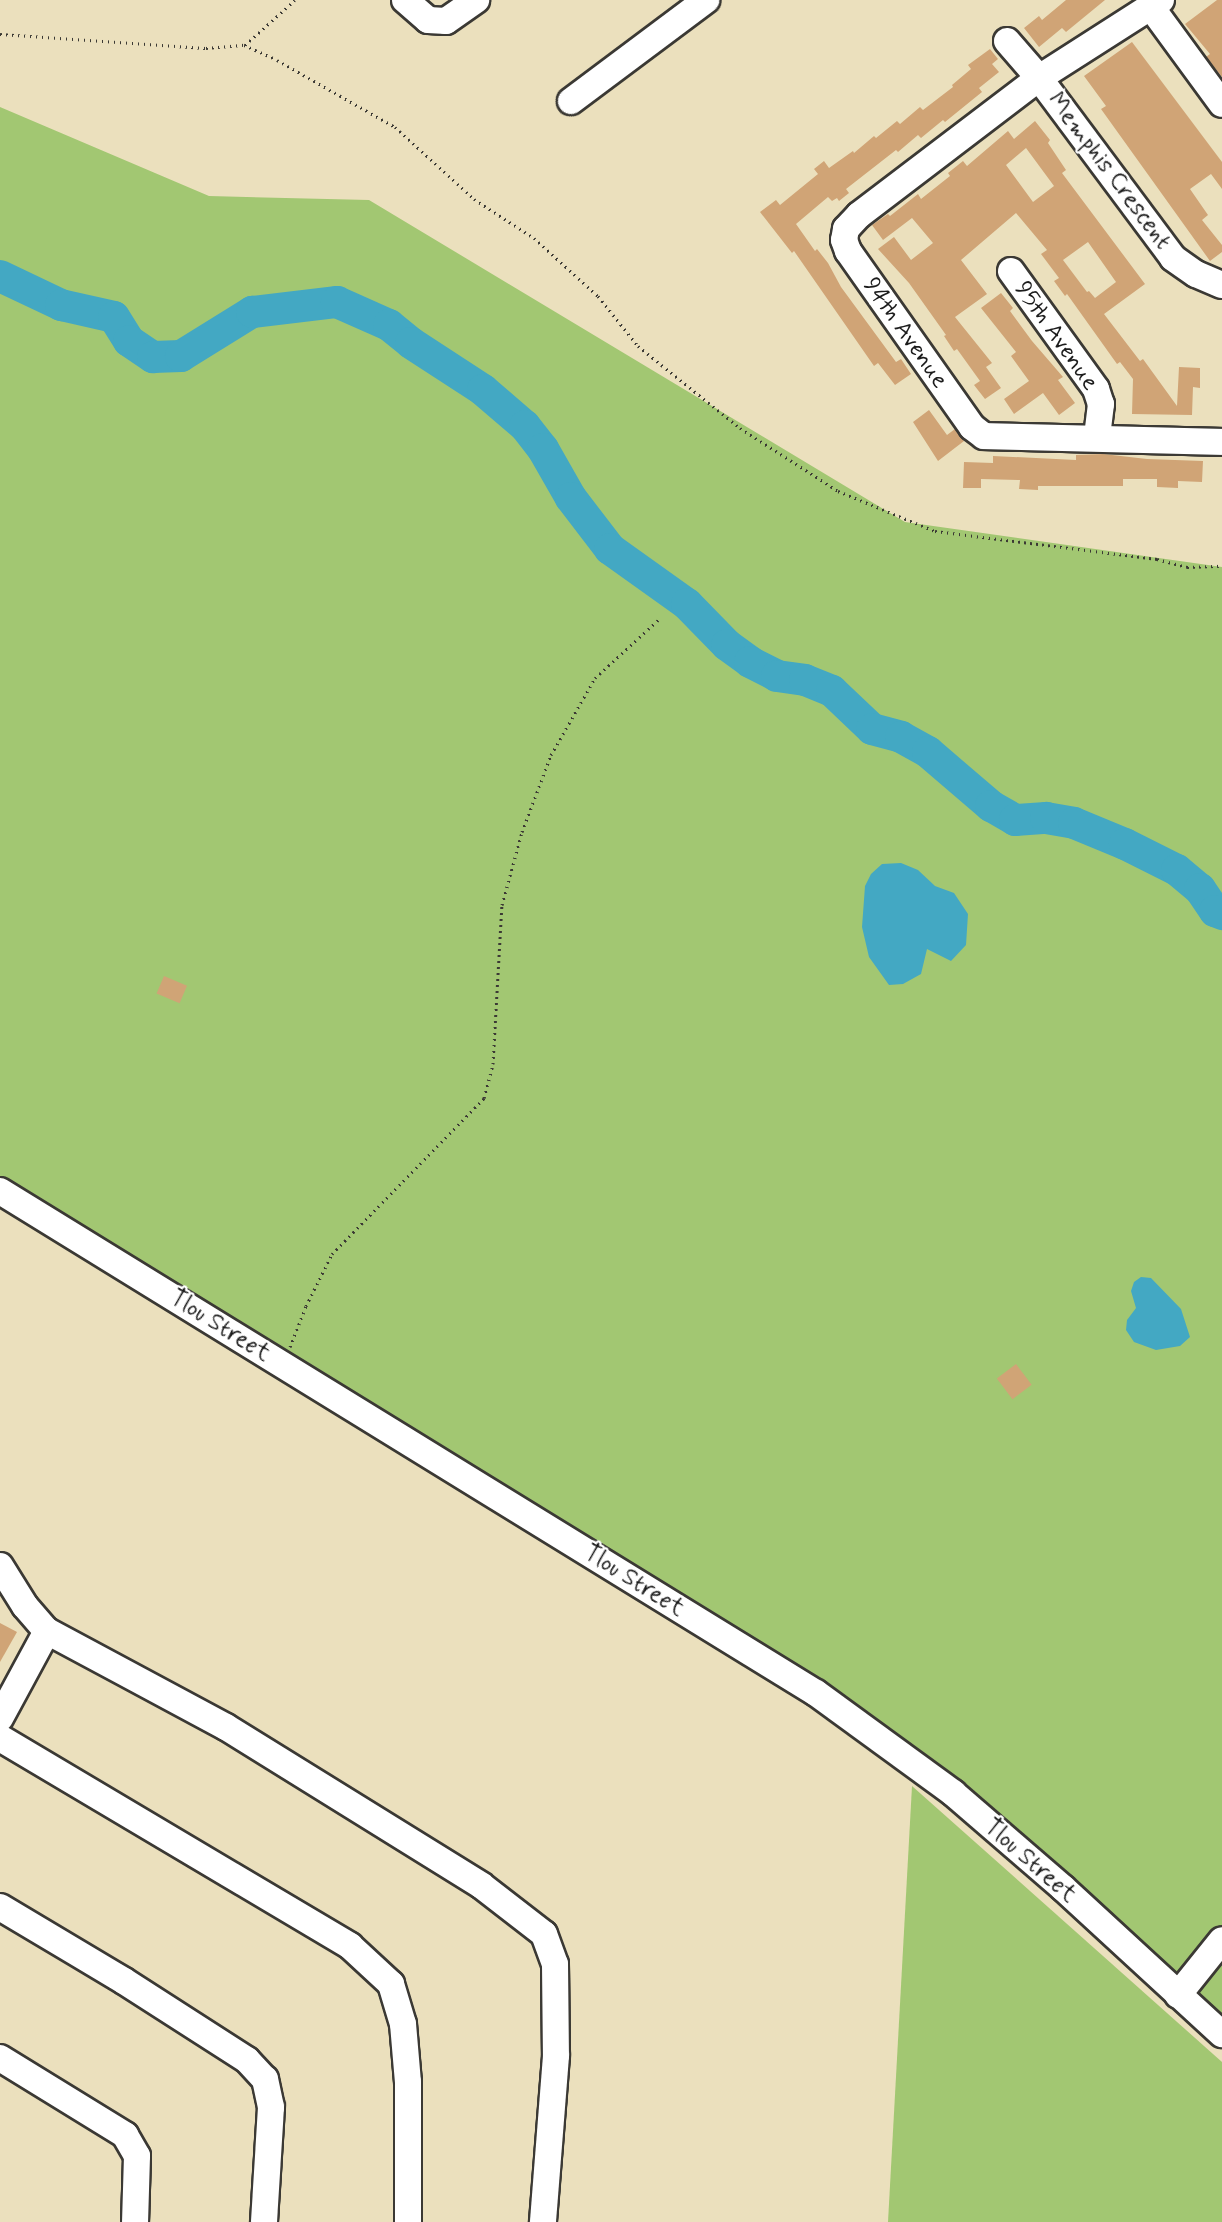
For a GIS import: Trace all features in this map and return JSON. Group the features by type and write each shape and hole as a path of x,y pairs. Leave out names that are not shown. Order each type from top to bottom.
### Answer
{"street":[{"path":"405,0 428,20 446,21 476,0"},
{"path":"571,101 706,0"},
{"path":"1039,78 1156,3 1222,104"},
{"name":"Memphis Crescent","path":"1007,41 1039,78 1173,258 1205,279 1222,285"},
{"name":"94th Avenue","path":"1039,78 859,215 846,229 844,240 855,261 978,431 996,438 1097,437 1222,442"},
{"name":"95th Avenue","path":"1011,271 1096,389 1101,404 1097,437"},
{"name":"Tlou Street","path":"0,1191 816,1693 953,1793 1063,1888 1222,2034"},
{"path":"0,1566 25,1606 47,1631 236,1733 482,1886 544,1934 555,1964 556,2056 543,2222"},
{"path":"0,1593 25,1606"},
{"path":"0,1718 47,1631"},
{"path":"0,1738 350,1946 391,1984 403,2024 408,2082 408,2222"},
{"path":"0,1907 124,1981 247,2060 265,2079 271,2107 264,2222"},
{"path":"1178,1995 1222,1940"},
{"path":"0,2058 125,2135 137,2157 135,2222"}],"path":[{"path":"244,45 295,0"},
{"path":"0,34 206,48 244,45 277,60 395,127 474,199 534,238 574,274 598,296 638,346 740,428 838,491 935,531 1157,559 1187,567 1222,566"},
{"path":"284,1365 306,1306 332,1254 484,1098 494,1064 502,905 522,832 551,754 595,678 658,620"}],"green space":[{"path":"0,107 209,196 369,200 905,522 1222,567 1222,2028 948,1781 0,1179"},
{"path":"912,1786 1222,2062 1222,2222 888,2222"}],"water":[{"path":"901,863 918,870 935,886 954,893 968,914 966,945 951,961 927,949 921,974 903,984 889,985 869,957 862,927 865,886 871,874 882,864"},
{"path":"1141,1277 1151,1278 1181,1309 1190,1337 1180,1346 1156,1350 1134,1342 1126,1330 1127,1320 1136,1308 1131,1291 1134,1282"}],"building":[{"path":"1066,0 1105,0 1066,32 1062,28 1039,47 1024,28 1039,16 1042,20"},
{"path":"1217,0 1222,0 1222,77 1206,57 1210,54 1185,24"},
{"path":"1132,42 1222,162 1222,189 1211,174 1190,189 1208,215 1202,220 1222,245 1222,252 1210,261 1101,109 1106,106 1084,76"},
{"path":"990,49 998,59 992,64 999,72 979,88 982,92 945,122 943,120 921,138 918,135 898,152 896,150 846,189 849,193 839,201 837,198 832,201 828,197 796,224 815,251 817,249 828,263 841,287 896,362 901,359 911,374 895,385 878,363 874,366 794,251 792,253 760,212 776,200 780,205 818,174 814,169 824,161 829,168 853,151 854,153 874,136 876,138 897,121 900,124 920,107 923,110 953,87 952,85 971,69 968,65"},
{"path":"1035,121 1050,140 1048,143 1066,170 1062,173 1145,284 1104,314 1140,361 1143,359 1177,406 1179,367 1200,368 1200,388 1193,387 1192,415 1132,414 1133,379 1120,362 1117,364 1067,294 1065,296 1054,281 1059,278 1041,254 1047,250 1016,213 961,260 987,294 955,317 992,363 986,367 1001,388 985,399 974,385 980,381 957,349 954,351 944,336 946,335 909,283 878,249 894,237 911,260 933,243 912,218 883,240 872,225 888,214 890,216 918,194 921,199 950,176 948,173 963,161 967,166 1008,131 1014,139","holes":["1026,148 1054,186 1033,202 1006,165","1088,242 1116,282 1095,298 1089,291 1087,292 1063,260"]},
{"path":"1001,293 1013,308 1010,311 1032,341 1063,377 1058,380 1075,403 1059,415 1043,393 1014,414 1004,399 1029,381 1011,356 1016,352 981,308"},
{"path":"929,410 947,435 955,429 964,441 938,461 913,422"},
{"path":"1103,454 1147,459 1203,461 1202,482 1178,481 1178,488 1157,487 1157,479 1123,479 1123,486 1038,486 1038,490 1019,489 1020,480 981,479 981,488 963,488 964,462 993,463 993,456 1076,460 1076,455"},
{"path":"164,976 187,986 180,1003 157,993"},
{"path":"1016,1364 1032,1385 1012,1399 997,1378"},
{"path":"0,1623 17,1632 0,1662"}],"waterway":[{"path":"0,276 61,305 114,317 129,341 153,357 181,356 252,312 337,302 389,325 411,343 483,390 525,426 543,449 571,498 610,549 687,604 727,645 750,662 777,676 805,680 832,691 872,729 901,737 928,752 991,806 1015,820 1046,818 1074,823 1125,844 1177,870 1200,889 1215,911 1222,914"}]}
